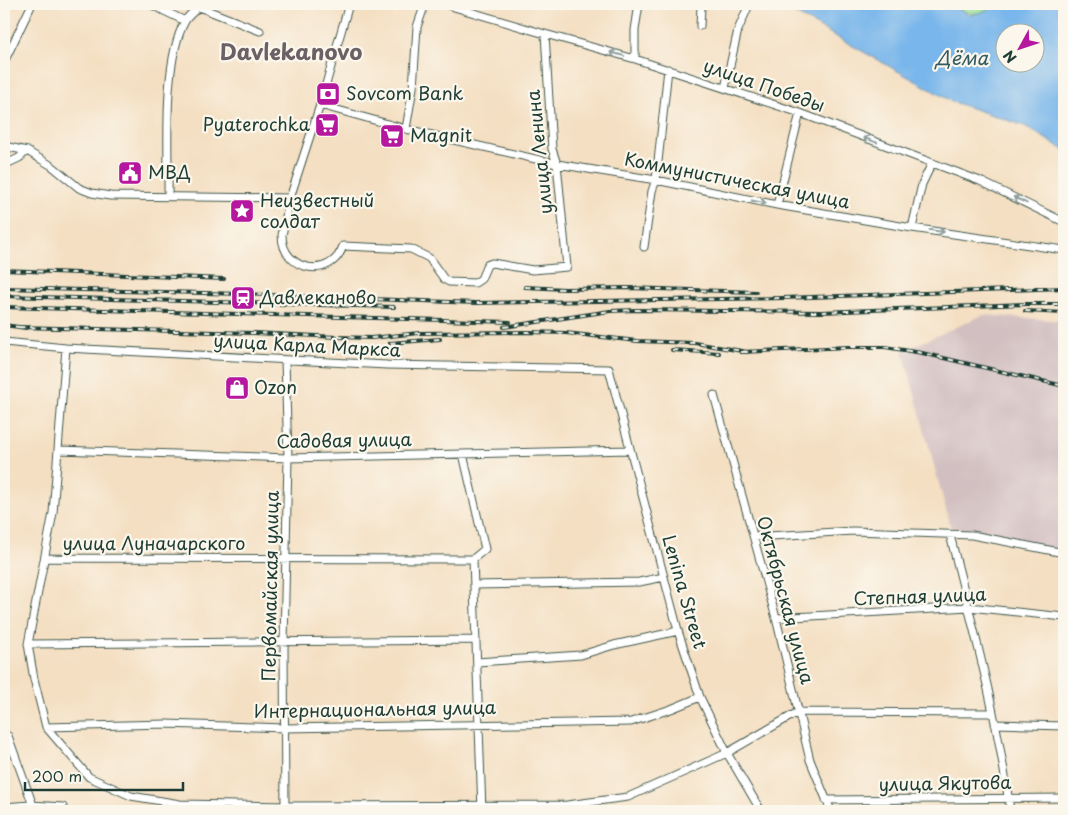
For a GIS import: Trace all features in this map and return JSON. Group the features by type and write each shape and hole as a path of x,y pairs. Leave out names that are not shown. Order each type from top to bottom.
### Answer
{"street":[{"path":"4,62 32,4"},
{"path":"150,4 185,22"},
{"path":"4,146 27,151 52,166 79,188 92,193 110,196 290,198 320,105 349,4"},
{"path":"406,128 413,88 417,27 425,4"},
{"name":"улица Победы","path":"444,4 636,59 800,113 980,181 1064,222"},
{"path":"636,59 635,30 639,4"},
{"path":"700,4 700,26"},
{"path":"168,196 170,71 185,22 200,5 260,31"},
{"path":"725,88 738,30 748,6"},
{"name":"улица Ленина","path":"290,198 282,240 287,253 294,261 305,268 323,266 340,255 343,246 412,249 429,258 444,279 449,282 475,283 481,279 487,265 492,262 533,270 568,267 557,164 552,149 545,34"},
{"path":"644,247 652,191 656,180 668,69"},
{"name":"Коммунистическая улица","path":"320,105 406,128 557,164 656,180 777,205 912,228 1064,250"},
{"path":"777,205 800,113"},
{"path":"4,165 19,158 27,151"},
{"path":"912,228 922,184 932,163"},
{"name":"улица Карла Маркса","path":"4,342 66,348 387,365 609,369"},
{"path":"66,348 53,513 28,644 34,679 46,727 89,777 131,796 180,804 285,808 482,808 567,805 628,797 727,752 798,712 992,713"},
{"name":"Первомайская улица","path":"285,360 288,458 284,559 285,808"},
{"name":"Lenina Street","path":"609,369 678,630 700,697 727,752 761,811"},
{"name":"Октябрьская улица","path":"714,395 776,618 810,760 831,811"},
{"name":"Садовая улица","path":"59,450 288,458 630,450"},
{"path":"463,454 485,549 473,559 482,808"},
{"path":"754,537 853,531 972,535 1064,553"},
{"path":"950,535 969,607 995,724 1010,811"},
{"name":"улица Луначарского","path":"45,558 473,559"},
{"path":"474,585 639,582 664,577"},
{"name":"Степная улица","path":"776,618 969,607 1064,617"},
{"path":"477,662 581,655 678,630"},
{"path":"28,644 476,640"},
{"name":"Интернациональная улица","path":"46,727 166,724 284,728 631,722 700,697"},
{"path":"995,724 1064,726"},
{"path":"6,735 33,808"},
{"name":"улица Якутова","path":"826,800 1064,798"},
{"path":"4,807 63,807"}],"shaded area":[{"path":"983,315 1064,321 1064,553 951,528 903,351"}],"green space":[{"path":"949,4 999,4 979,13 969,13"}],"water":[{"name":"Дёма","path":"778,4 949,4 970,15 983,12 999,4 1064,4 1064,150 1025,126 953,102"}],"railway":[{"path":"4,270 224,279"},
{"path":"525,287 756,292"},
{"path":"4,288 243,294 476,303 783,298 1064,288"},
{"path":"4,296 394,307"},
{"path":"504,327 610,311 821,312 1064,304"},
{"path":"4,307 510,322"},
{"path":"1025,311 1064,313"},
{"path":"4,325 26,328"},
{"path":"19,327 371,338 419,333 566,333 637,341 695,343 748,352"},
{"path":"390,343 440,339"},
{"path":"741,352 885,347 922,353 1064,386"},
{"path":"672,350 719,353"}],"place":[{"name":"Sovcom Bank","path":"328,94"},
{"name":"Pyaterochka","path":"327,125"},
{"name":"Magnit","path":"392,136"},
{"name":"МВД","path":"130,173"},
{"name":"Неизвестный солдат","path":"242,211"},
{"name":"Давлеканово","path":"243,298"},
{"name":"Ozon","path":"237,388"}],"district":[{"name":"Davlekanovo","path":"291,52"}]}
